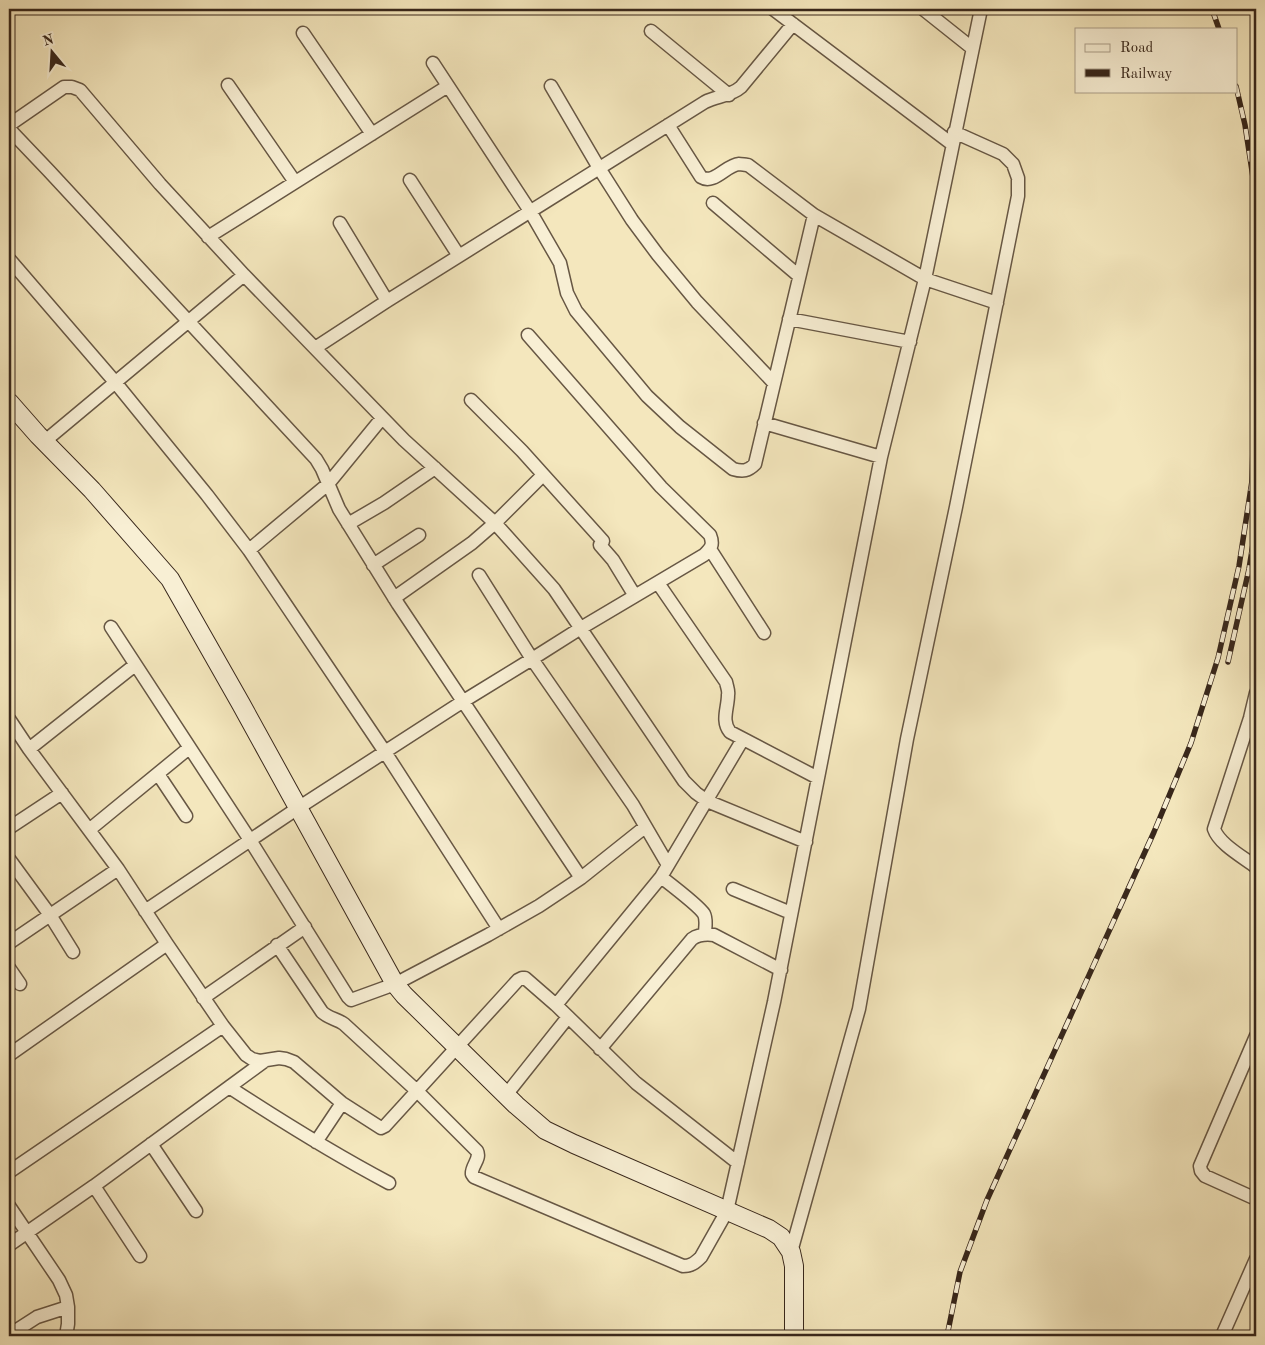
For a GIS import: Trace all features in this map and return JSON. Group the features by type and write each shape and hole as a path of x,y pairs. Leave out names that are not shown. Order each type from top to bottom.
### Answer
{"street":[{"path":"772,9 953,138 1003,154 1013,164 1018,178 1018,196 956,507 907,739 859,1009 791,1252"},
{"path":"923,9 972,48"},
{"path":"277,945 322,1012 344,1024 417,1091 477,1151 479,1154 472,1170 474,1176 683,1266 690,1266 701,1257 727,1211 738,1163 792,913 882,457 925,279 981,9"},
{"path":"315,348 705,102 736,92 793,24"},
{"path":"652,31 729,95"},
{"path":"303,32 372,134"},
{"path":"433,63 530,211 560,263 567,293 576,311 647,396 680,427 733,469 741,472 750,470 755,464 814,215"},
{"path":"228,85 295,182"},
{"path":"208,237 448,86"},
{"path":"551,86 599,168 632,220 658,255 697,302 774,383"},
{"path":"9,125 64,87 80,90 160,184 244,275 404,440 496,523 554,589 684,781 707,801 806,842"},
{"path":"668,125 701,177 705,180 710,180 733,166 740,164 748,165 814,215 925,279 997,302"},
{"path":"9,129 316,459 339,510 373,565 462,702 581,878"},
{"path":"410,180 459,256"},
{"path":"713,203 799,276"},
{"path":"340,223 387,301"},
{"path":"9,259 115,382 249,550 385,752 498,929"},
{"path":"45,441 244,275"},
{"path":"789,319 910,342"},
{"path":"145,911 298,808 462,702 580,628 704,555 710,549 712,542 710,535 661,487 528,335"},
{"path":"471,400 522,452 602,543 635,596"},
{"path":"9,402 92,490 170,579 395,984 404,995 506,1095 545,1130 769,1229 781,1237 791,1252 794,1266 794,1336"},
{"path":"249,550 328,484 382,418"},
{"path":"764,423 882,457"},
{"path":"348,524 384,503 435,468"},
{"path":"394,598 453,557 496,523 543,475"},
{"path":"373,565 419,535"},
{"path":"710,549 764,633"},
{"path":"478,575 532,659 633,805 668,865"},
{"path":"658,583 726,682 729,693 725,722 730,732 818,778"},
{"path":"111,626 351,1000 395,984 539,906 581,878 646,827"},
{"path":"29,749 135,665"},
{"path":"1256,693 1250,718 1214,829 1222,842 1256,867"},
{"path":"9,719 118,869 223,1026 246,1055 252,1059 260,1061 280,1058 294,1062 342,1103 381,1128 385,1126 520,978 525,978 556,1005 636,1083 738,1163"},
{"path":"556,1005 661,877 743,739"},
{"path":"89,830 189,748"},
{"path":"158,774 186,816"},
{"path":"9,828 62,793"},
{"path":"9,859 50,915 73,952"},
{"path":"9,943 118,869"},
{"path":"661,877 704,914 706,922 705,934"},
{"path":"732,890 792,913"},
{"path":"203,998 304,926"},
{"path":"600,1049 692,939 697,936 714,934 780,970"},
{"path":"9,1055 167,944"},
{"path":"9,968 20,984"},
{"path":"506,1095 568,1017"},
{"path":"9,1172 223,1026"},
{"path":"1256,1036 1200,1166 1205,1176 1256,1199"},
{"path":"9,1245 94,1186 266,1060"},
{"path":"228,1087 316,1142 389,1183"},
{"path":"316,1142 342,1103"},
{"path":"152,1144 196,1211"},
{"path":"94,1186 140,1256"},
{"path":"9,1206 59,1280 66,1295 68,1307 66,1336"},
{"path":"1222,1336 1256,1259"},
{"path":"12,1329 37,1317 68,1307"}],"railway":[{"path":"1212,9 1219,28"},
{"path":"1237,92 1245,125 1256,197"},
{"path":"947,1336 960,1272 987,1200 1154,832 1191,743 1218,658 1239,566 1252,481 1256,341"},
{"path":"1228,662 1249,569 1256,525"}]}
